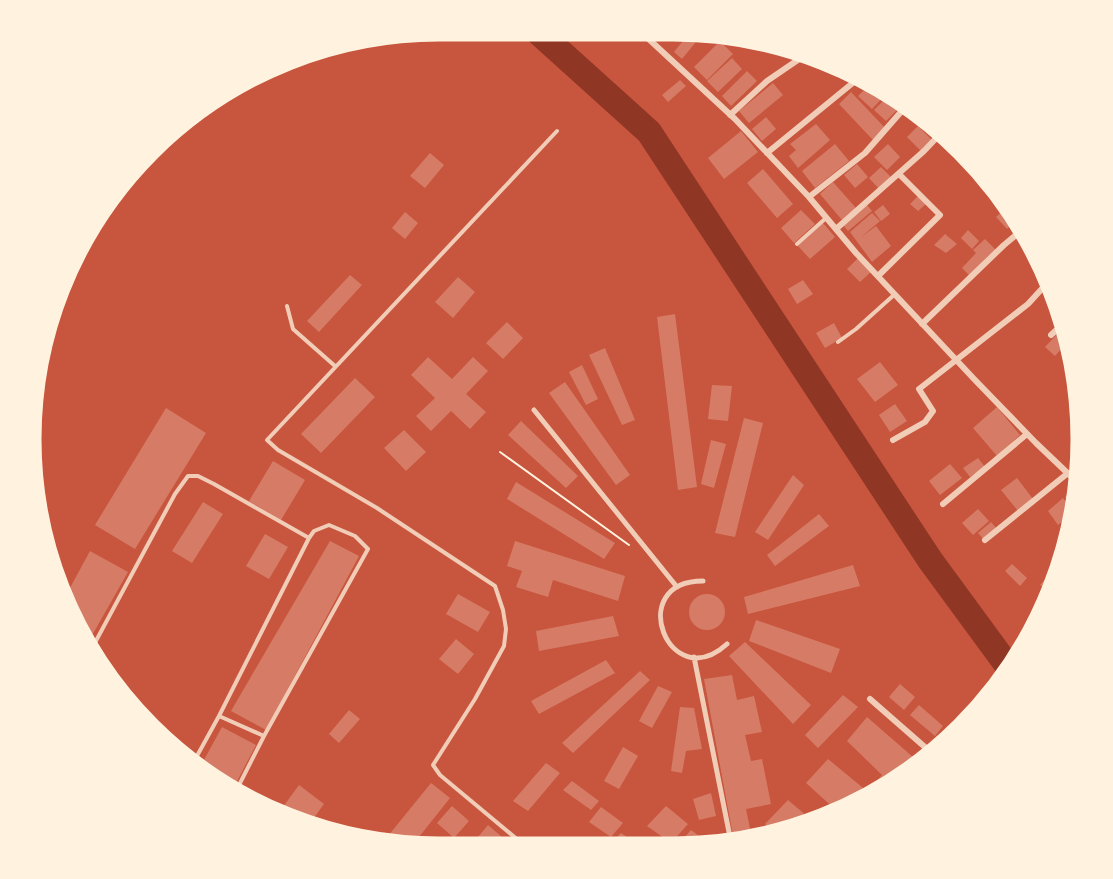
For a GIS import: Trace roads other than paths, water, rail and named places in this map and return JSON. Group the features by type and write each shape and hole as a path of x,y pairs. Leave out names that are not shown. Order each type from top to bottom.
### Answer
{"street":[{"path":"650,40 767,153 922,324 1027,434 1071,476"},
{"path":"730,115 767,81 797,60"},
{"path":"767,153 852,83"},
{"path":"809,197 865,153 901,112"},
{"path":"836,228 899,174 936,139"},
{"path":"878,276 940,215 899,174"},
{"path":"922,324 1016,235"},
{"path":"893,440 925,422 933,411 919,388 1028,303 1042,288"},
{"path":"1051,335 1057,330"},
{"path":"534,410 676,587"},
{"path":"943,504 1027,434"},
{"path":"985,540 1068,473"},
{"path":"703,581 685,583 676,587 664,601 660,619 664,637 676,651 694,657 712,655 727,644"},
{"path":"694,657 729,834"},
{"path":"870,699 926,748"}],"lane":[{"path":"517,838 441,775 433,765 475,699 504,646 506,629 503,610 495,586 377,508 278,450 267,440 557,131"},
{"path":"797,244 826,218"},
{"path":"838,342 895,294"},
{"path":"287,306 293,329 335,366"},
{"path":"96,642 175,494 188,476 198,476 214,484 309,538"},
{"path":"197,756 314,531 329,525 355,536 368,549 239,785"},
{"path":"219,716 264,736"}],"waterway":[{"path":"547,40 649,132 930,560 1005,662"}]}
